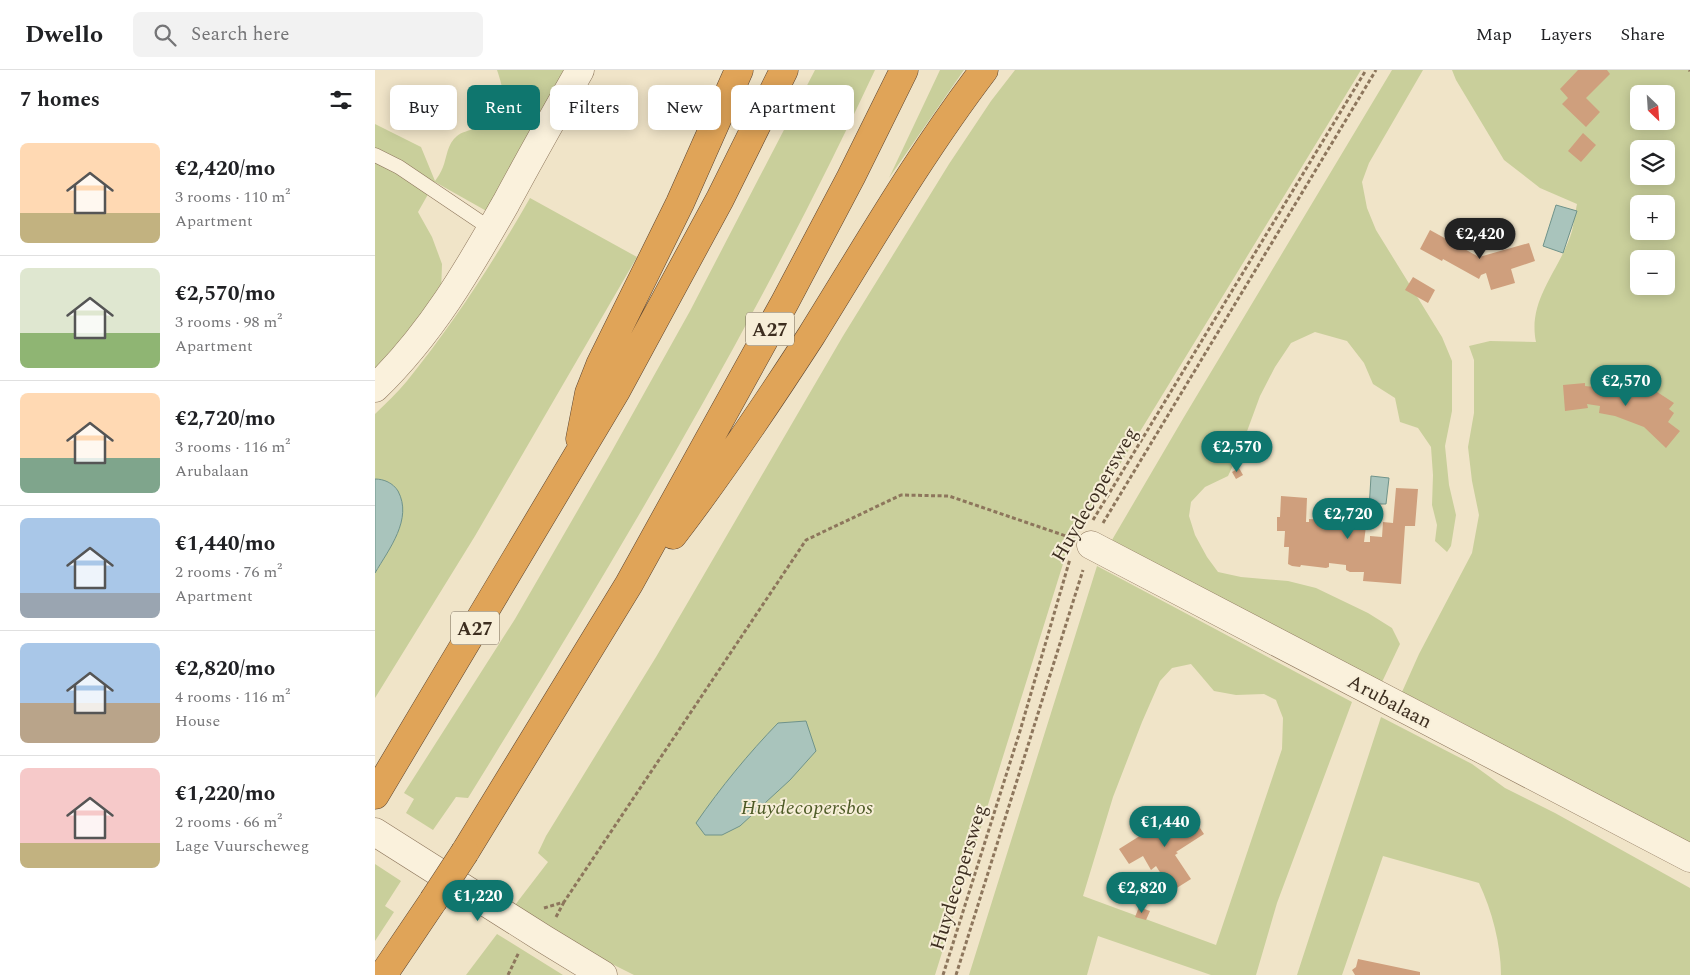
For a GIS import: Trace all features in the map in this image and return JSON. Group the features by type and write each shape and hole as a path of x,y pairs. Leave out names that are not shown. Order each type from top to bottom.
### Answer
{"highway":[{"name":"A27","path":"575,462 593,380 680,203 739,70"},
{"name":"A27","path":"375,795 616,391 715,208 785,70"},
{"name":"A27","path":"383,975 465,852 629,584 785,302 905,70"},
{"name":"A27","path":"629,584 670,538 716,478 810,337 929,148 984,70"}],"street":[{"path":"375,388 417,344 451,295 491,230 580,70"},
{"name":"Arubalaan","path":"1085,543 1690,858"},
{"path":"375,832 530,931 603,975"}],"lane":[{"path":"375,155 399,167 491,230"}],"path":[{"name":"Huydecopersweg","path":"955,975 1085,543 1366,70"},
{"name":"Huydecopersweg","path":"943,975 1019,731 1070,558 1085,543 1377,70"},
{"path":"530,931 540,910 564,902 806,540 901,495 949,496 1085,543"}],"green space":[{"path":"497,70 568,70 560,85 550,85 550,103 540,121 540,85 501,85"},
{"path":"815,70 875,70 854,114 854,85 807,85"},
{"path":"940,70 964,70 889,178"},
{"name":"Huydecopersbos","path":"1015,70 1361,70 1067,551 935,975 634,975 580,948 515,905 548,862 538,853 546,836 656,657 843,336 949,164 991,101"},
{"path":"1392,70 1423,70 1369,163 1362,182 1367,208 1376,230 1442,337 1452,361 1452,411 1445,446 1449,485 1456,515 1451,546 1447,552 1435,541 1437,525 1432,505 1433,475 1431,447 1418,428 1400,422 1395,398 1373,384 1364,363 1347,341 1315,332 1291,343 1275,367 1260,396 1239,453 1228,476 1205,487 1191,502 1189,516 1195,535 1218,572 1241,577 1288,581 1316,588 1368,613 1392,628 1400,644 1382,682 1302,642 1112,540"},
{"path":"1452,70 1690,70 1690,847 1448,715 1402,692 1419,654 1472,553 1479,515 1468,447 1474,413 1474,360 1469,346 1490,341 1536,342 1536,312 1572,231 1577,204 1540,188 1504,160 1456,80"},
{"path":"375,124 421,147 435,181 442,169 449,147 461,133 470,130 535,130 490,213 435,182 418,212 432,237 442,264 441,294 375,371"},
{"path":"784,130 846,130 733,349 577,620 468,798 456,797 433,830 406,813 414,799 404,793 515,619 690,311"},
{"path":"530,198 637,257 475,536 375,698 375,573 394,541 401,523 396,488 389,482 375,479 375,414 407,381 457,315"},
{"path":"1097,566 1352,702 1277,903 1256,975 1211,975 1098,936 1087,975 969,975","holes":["1191,664 1214,691 1236,695 1264,694 1276,700 1283,718 1282,749 1216,945 1083,896 1113,797 1160,681 1172,668"]},
{"path":"1381,717 1472,764 1505,788 1555,813 1690,888 1690,975 1501,975 1501,963 1495,928 1479,883 1383,856 1342,975 1297,975"},
{"path":"375,864 401,881 385,906 394,912 375,941"},
{"path":"497,934 563,975 466,975"}],"water":[{"path":"1556,205 1577,211 1563,253 1543,246"},
{"path":"1371,476 1389,478 1386,504 1376,504 1375,510 1369,510"},
{"path":"375,479 388,482 396,488 402,502 403,512 397,534 375,573"},
{"path":"806,721 816,751 790,780 740,826 722,835 705,835 696,823 756,747 778,723"}],"building":[{"path":"1578,70 1607,70 1610,74 1586,98 1600,112 1586,127 1562,104 1568,98 1560,89"},
{"path":"1583,133 1596,145 1581,162 1568,151"},
{"path":"1430,230 1479,257 1529,243 1535,261 1511,269 1515,283 1491,290 1486,273 1481,275 1479,279 1443,259 1442,261 1420,249"},
{"path":"1413,277 1435,290 1428,303 1405,290"},
{"path":"1604,381 1627,385 1625,391 1639,397 1641,392 1648,395 1651,388 1674,403 1669,409 1674,413 1668,422 1680,431 1666,448 1644,427 1615,416 1599,413 1600,406 1587,404 1588,408 1565,411 1563,385 1585,383 1585,386 1603,388"},
{"path":"1239,468 1243,475 1236,479 1232,472"},
{"path":"1396,488 1418,489 1415,526 1405,526 1401,584 1363,581 1364,572 1350,572 1346,570 1346,565 1329,563 1329,567 1326,568 1301,565 1300,567 1288,564 1289,547 1284,547 1285,531 1277,531 1277,517 1280,517 1281,496 1307,498 1306,522 1309,522 1309,519 1325,520 1324,523 1331,524 1331,520 1344,521 1344,525 1366,526 1364,542 1370,542 1370,536 1382,537 1383,522 1393,523"},
{"path":"1181,810 1189,822 1194,819 1204,834 1176,852 1178,853 1175,855 1191,879 1172,891 1156,866 1151,870 1143,856 1129,864 1119,849"},
{"path":"1139,907 1150,911 1146,920 1135,917"},
{"path":"1358,959 1420,972 1420,975 1355,975 1352,970 1356,967"}]}
